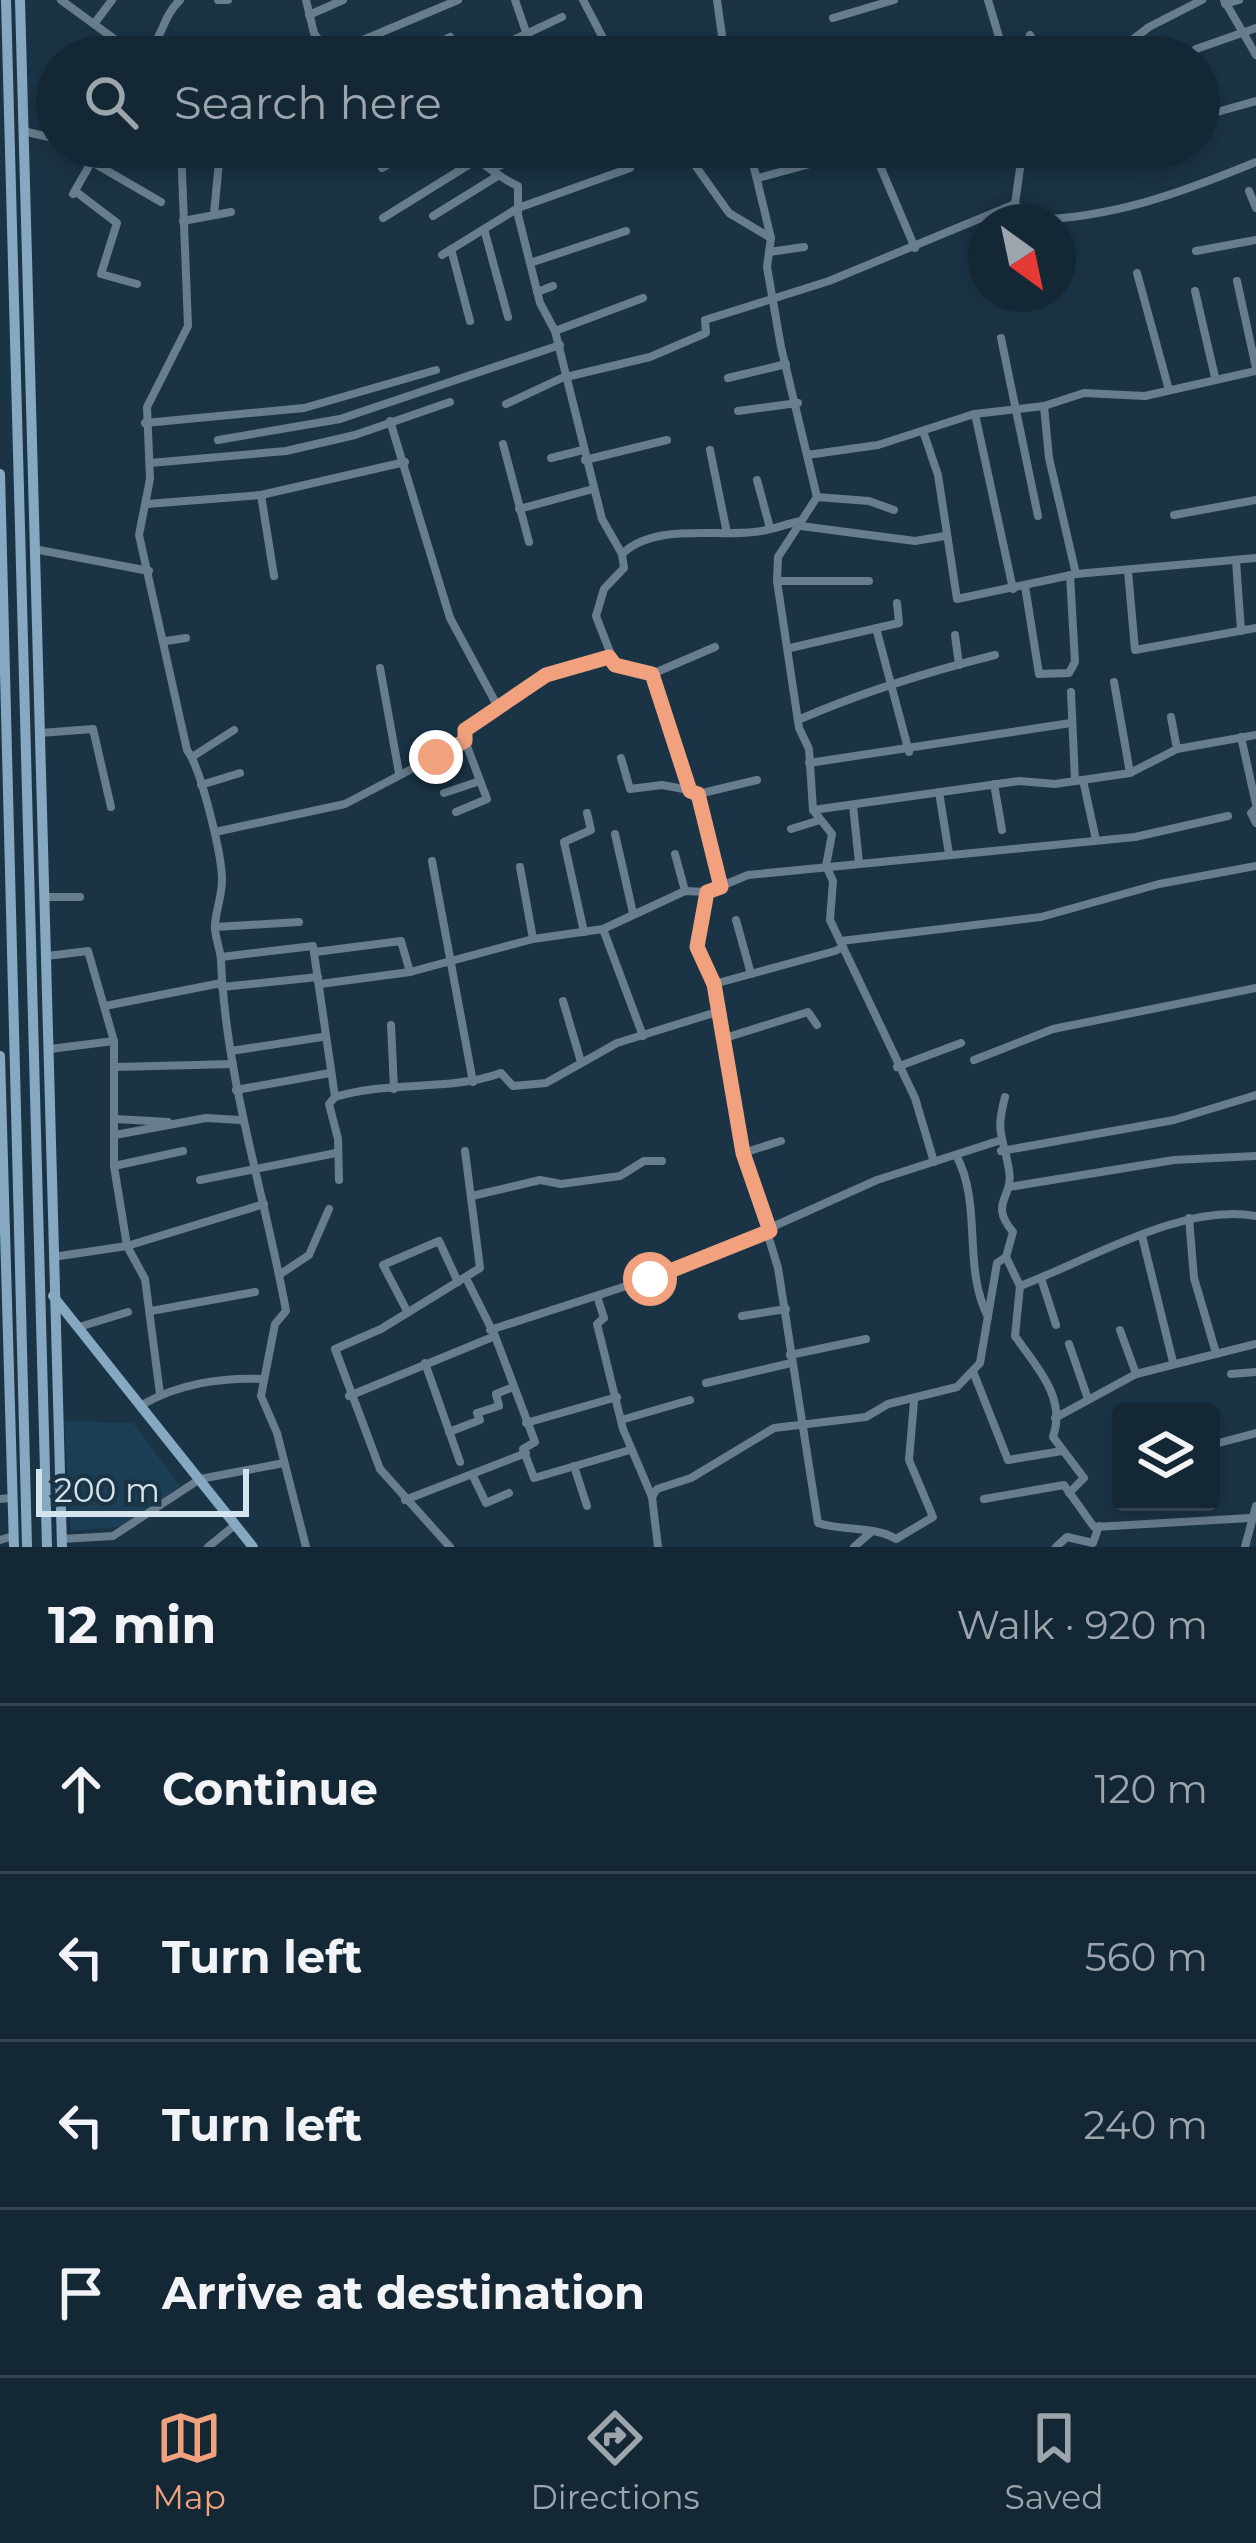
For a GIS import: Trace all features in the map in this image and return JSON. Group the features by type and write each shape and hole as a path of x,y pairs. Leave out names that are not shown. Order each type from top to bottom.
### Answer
{"main road":[{"path":"6,0 47,1547"},
{"path":"20,0 22,131 14,331 34,548 62,1543"},
{"path":"0,475 3,1248 14,1292 5,1412 9,1541"},
{"path":"0,1056 26,1547"},
{"path":"14,1292 53,1295 253,1547"}],"street":[{"path":"61,0 111,36"},
{"path":"76,12 85,0"},
{"path":"94,24 112,0"},
{"path":"159,36 165,12 180,0"},
{"path":"218,0 228,0"},
{"path":"306,0 319,36"},
{"path":"309,16 343,0"},
{"path":"375,36 458,0"},
{"path":"514,0 526,32"},
{"path":"583,0 602,36"},
{"path":"716,0 721,36"},
{"path":"833,18 894,0"},
{"path":"988,0 998,36"},
{"path":"1138,36 1202,0"},
{"path":"1239,0 1224,2 1256,55"},
{"path":"518,36 562,17"},
{"path":"1220,40 1256,28"},
{"path":"1220,111 1256,101"},
{"path":"22,131 36,134"},
{"path":"1076,216 1113,213 1168,199 1256,162"},
{"path":"88,168 74,194 116,223 100,274 137,284"},
{"path":"115,168 161,202"},
{"path":"182,168 188,326 147,407 150,464 139,535 223,878 214,927 240,1120 282,1274 286,1311 275,1324 261,1396 306,1547"},
{"path":"214,214 218,168"},
{"path":"382,218 463,168"},
{"path":"489,168 518,186 518,208 537,292 560,345 602,519 622,554 624,568 604,589 596,616 609,657 615,665 652,674 716,647"},
{"path":"433,216 502,168"},
{"path":"470,321 447,252 518,208 630,168"},
{"path":"697,168 729,213 772,238"},
{"path":"755,168 772,238 769,252 786,364 799,403 817,496 778,557 777,581 813,810 817,821 832,834 826,866 833,881 830,920 915,1098 934,1162"},
{"path":"758,178 795,168"},
{"path":"881,168 915,248"},
{"path":"1015,204 1020,168"},
{"path":"1250,190 1256,208"},
{"path":"183,221 231,212"},
{"path":"506,404 566,377 657,355 706,333 705,320 915,248 968,225"},
{"path":"484,229 508,317"},
{"path":"533,262 626,231"},
{"path":"1196,251 1256,240"},
{"path":"769,252 804,247"},
{"path":"1136,273 1168,390"},
{"path":"807,454 843,453 974,413 1044,406 1084,393 1145,396 1256,370 1237,281"},
{"path":"537,292 553,286"},
{"path":"1195,291 1215,377"},
{"path":"555,331 643,298"},
{"path":"1001,338 1020,410 1038,516"},
{"path":"218,440 293,431 340,419 560,345"},
{"path":"728,378 786,364"},
{"path":"145,423 304,408 436,370"},
{"path":"150,464 286,451 450,402"},
{"path":"738,411 799,403"},
{"path":"1025,586 1039,674 1070,674 1075,662 1073,575 1049,458 1044,406"},
{"path":"974,413 1013,589"},
{"path":"391,422 450,618 498,707"},
{"path":"923,431 938,475 957,599 1073,575 1256,558"},
{"path":"551,458 667,440"},
{"path":"503,444 529,542"},
{"path":"710,450 727,532"},
{"path":"147,504 260,495 404,462"},
{"path":"757,480 770,528"},
{"path":"519,509 593,489"},
{"path":"260,495 274,576"},
{"path":"817,496 869,501 894,510"},
{"path":"1174,515 1256,500"},
{"path":"622,554 660,537 801,524 916,541 945,536"},
{"path":"34,548 151,572"},
{"path":"1236,561 1241,632"},
{"path":"1128,570 1135,650 1256,628"},
{"path":"777,581 869,581"},
{"path":"790,648 900,622 897,603"},
{"path":"876,628 909,752"},
{"path":"955,635 959,665"},
{"path":"166,641 186,638"},
{"path":"799,720 862,691 892,688 995,656"},
{"path":"456,812 485,802 465,730 546,675 609,657"},
{"path":"380,668 399,773"},
{"path":"652,674 721,887"},
{"path":"1114,682 1130,773"},
{"path":"1071,692 1079,781 1096,840"},
{"path":"1171,716 1177,749"},
{"path":"809,763 909,752 1071,723"},
{"path":"40,734 93,729 111,807"},
{"path":"193,757 234,730"},
{"path":"813,810 994,784 1079,781 1130,773 1177,749 1256,735"},
{"path":"1241,737 1256,823"},
{"path":"215,832 345,804 465,741"},
{"path":"621,758 630,789 662,785 694,793 757,780"},
{"path":"201,784 239,773"},
{"path":"444,793 480,781"},
{"path":"994,784 1002,830"},
{"path":"939,792 949,854"},
{"path":"853,804 859,863"},
{"path":"584,932 564,842 591,830 586,813"},
{"path":"105,1006 222,985 410,971 533,939 603,929 685,891 707,892 748,875 1096,840 1228,816"},
{"path":"790,829 817,821"},
{"path":"615,833 633,913"},
{"path":"675,854 685,891"},
{"path":"432,861 473,1082"},
{"path":"841,941 1041,917 1159,884 1256,866"},
{"path":"520,867 533,939"},
{"path":"707,892 697,947 714,984 743,1153 770,1231 818,1523 870,1533 884,1531 896,1539 933,1517 909,1460 914,1400"},
{"path":"46,898 80,897"},
{"path":"736,920 751,974"},
{"path":"214,927 299,922"},
{"path":"603,929 643,1036"},
{"path":"315,952 401,941 410,971"},
{"path":"714,984 835,951 843,947 841,941"},
{"path":"221,957 313,946 322,1037 335,1097"},
{"path":"47,956 88,951 105,1006 116,1067 114,1166 128,1246 145,1279 160,1394"},
{"path":"974,1060 1053,1029 1256,988"},
{"path":"563,1000 581,1062"},
{"path":"339,1180 338,1139 329,1104 335,1097 364,1088 473,1082 501,1073 513,1086 533,1087 643,1036 720,1011"},
{"path":"725,1038 808,1012 817,1025"},
{"path":"392,1025 394,1089"},
{"path":"231,1051 322,1037"},
{"path":"50,1049 114,1041"},
{"path":"897,1066 962,1043"},
{"path":"116,1067 233,1064"},
{"path":"236,1090 330,1073"},
{"path":"349,1396 492,1333 770,1231 877,1180 999,1146 1174,1120 1256,1094"},
{"path":"1005,1097 996,1125 1009,1187 1000,1208 1013,1232 1006,1257 997,1263 974,1374 1008,1460 1062,1451"},
{"path":"116,1119 171,1124"},
{"path":"115,1135 171,1124 240,1120"},
{"path":"743,1153 781,1141"},
{"path":"114,1166 183,1151"},
{"path":"450,1547 380,1468 335,1349 381,1329 480,1268 465,1151"},
{"path":"200,1180 336,1153"},
{"path":"956,1155 967,1174 974,1281 989,1318"},
{"path":"1009,1187 1174,1160 1256,1156"},
{"path":"472,1196 540,1180 561,1184 620,1176 644,1161 662,1161"},
{"path":"52,1257 128,1246 264,1204"},
{"path":"282,1274 308,1255 328,1209"},
{"path":"1020,1286 1189,1218 1219,1210 1256,1216"},
{"path":"1189,1218 1194,1278 1216,1353"},
{"path":"1142,1235 1173,1362"},
{"path":"407,1311 383,1264 440,1241 492,1333 514,1387 535,1442 524,1449 534,1478 630,1450"},
{"path":"1006,1257 1020,1286 1015,1336 1048,1378 1053,1436 1084,1478 1070,1492"},
{"path":"1041,1278 1056,1325"},
{"path":"151,1311 255,1292"},
{"path":"597,1296 604,1318 597,1324 630,1450 652,1497 658,1547"},
{"path":"742,1316 786,1309"},
{"path":"79,1327 128,1312"},
{"path":"1120,1330 1136,1374"},
{"path":"706,1383 866,1339"},
{"path":"1070,1343 1088,1399"},
{"path":"1055,1418 1136,1374 1256,1345"},
{"path":"425,1363 460,1462"},
{"path":"1231,1374 1256,1372"},
{"path":"652,1497 657,1489 714,1466 742,1443 774,1428 866,1417 888,1404 957,1387 974,1374"},
{"path":"142,1405 160,1394 235,1378 263,1379"},
{"path":"449,1432 480,1420 477,1413 499,1406 496,1394 514,1387"},
{"path":"526,1423 617,1397"},
{"path":"621,1420 690,1400"},
{"path":"1220,1442 1256,1433"},
{"path":"405,1501 526,1453"},
{"path":"62,1543 130,1529 200,1479 284,1463"},
{"path":"574,1466 587,1506"},
{"path":"472,1474 486,1503 508,1493"},
{"path":"984,1499 1064,1485 1094,1527 1250,1518"},
{"path":"1245,1547 1256,1506"},
{"path":"208,1547 235,1525"},
{"path":"1056,1547 1067,1537 1093,1543 1100,1526"},
{"path":"854,1547 870,1533"}],"shaded area":[{"path":"64,1421 133,1423 180,1486 128,1526 71,1531"}],"route":[{"path":"436,757 465,741 465,730 546,675 609,657 615,665 652,674 690,791 698,794 721,887 707,892 706,918 697,947 700,963 714,984 743,1153 770,1231 698,1255 650,1279"}]}
